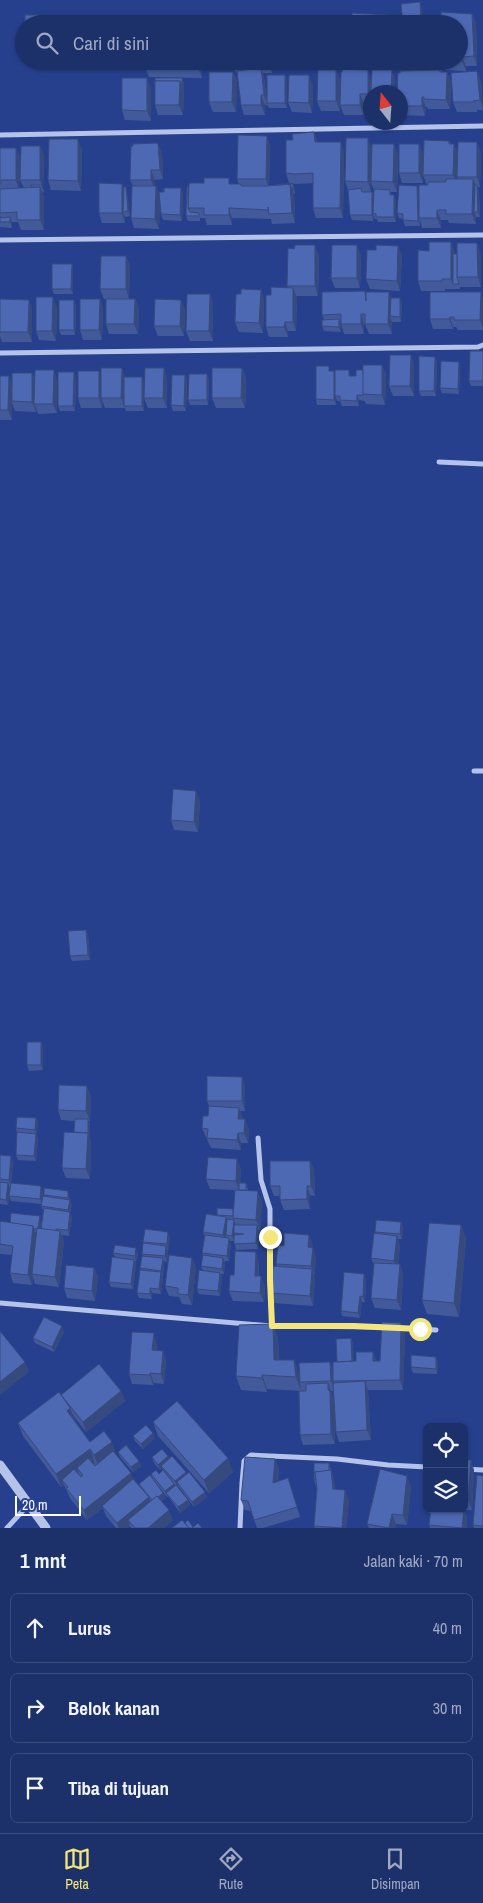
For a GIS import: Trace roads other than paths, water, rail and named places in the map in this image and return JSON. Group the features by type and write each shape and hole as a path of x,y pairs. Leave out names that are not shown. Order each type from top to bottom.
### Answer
{"street":[{"path":"0,134 483,126"},
{"path":"0,240 483,235"},
{"path":"0,353 478,347 483,345"},
{"path":"439,462 483,464"},
{"path":"474,771 483,771"},
{"path":"258,1138 261,1180 270,1209 272,1326"},
{"path":"0,1303 272,1326 354,1326 436,1330"},
{"path":"240,1528 244,1461 251,1455 336,1459 423,1467"},
{"path":"0,1465 46,1528"},
{"path":"468,1469 483,1470"},
{"path":"7,1528 29,1504"}]}
